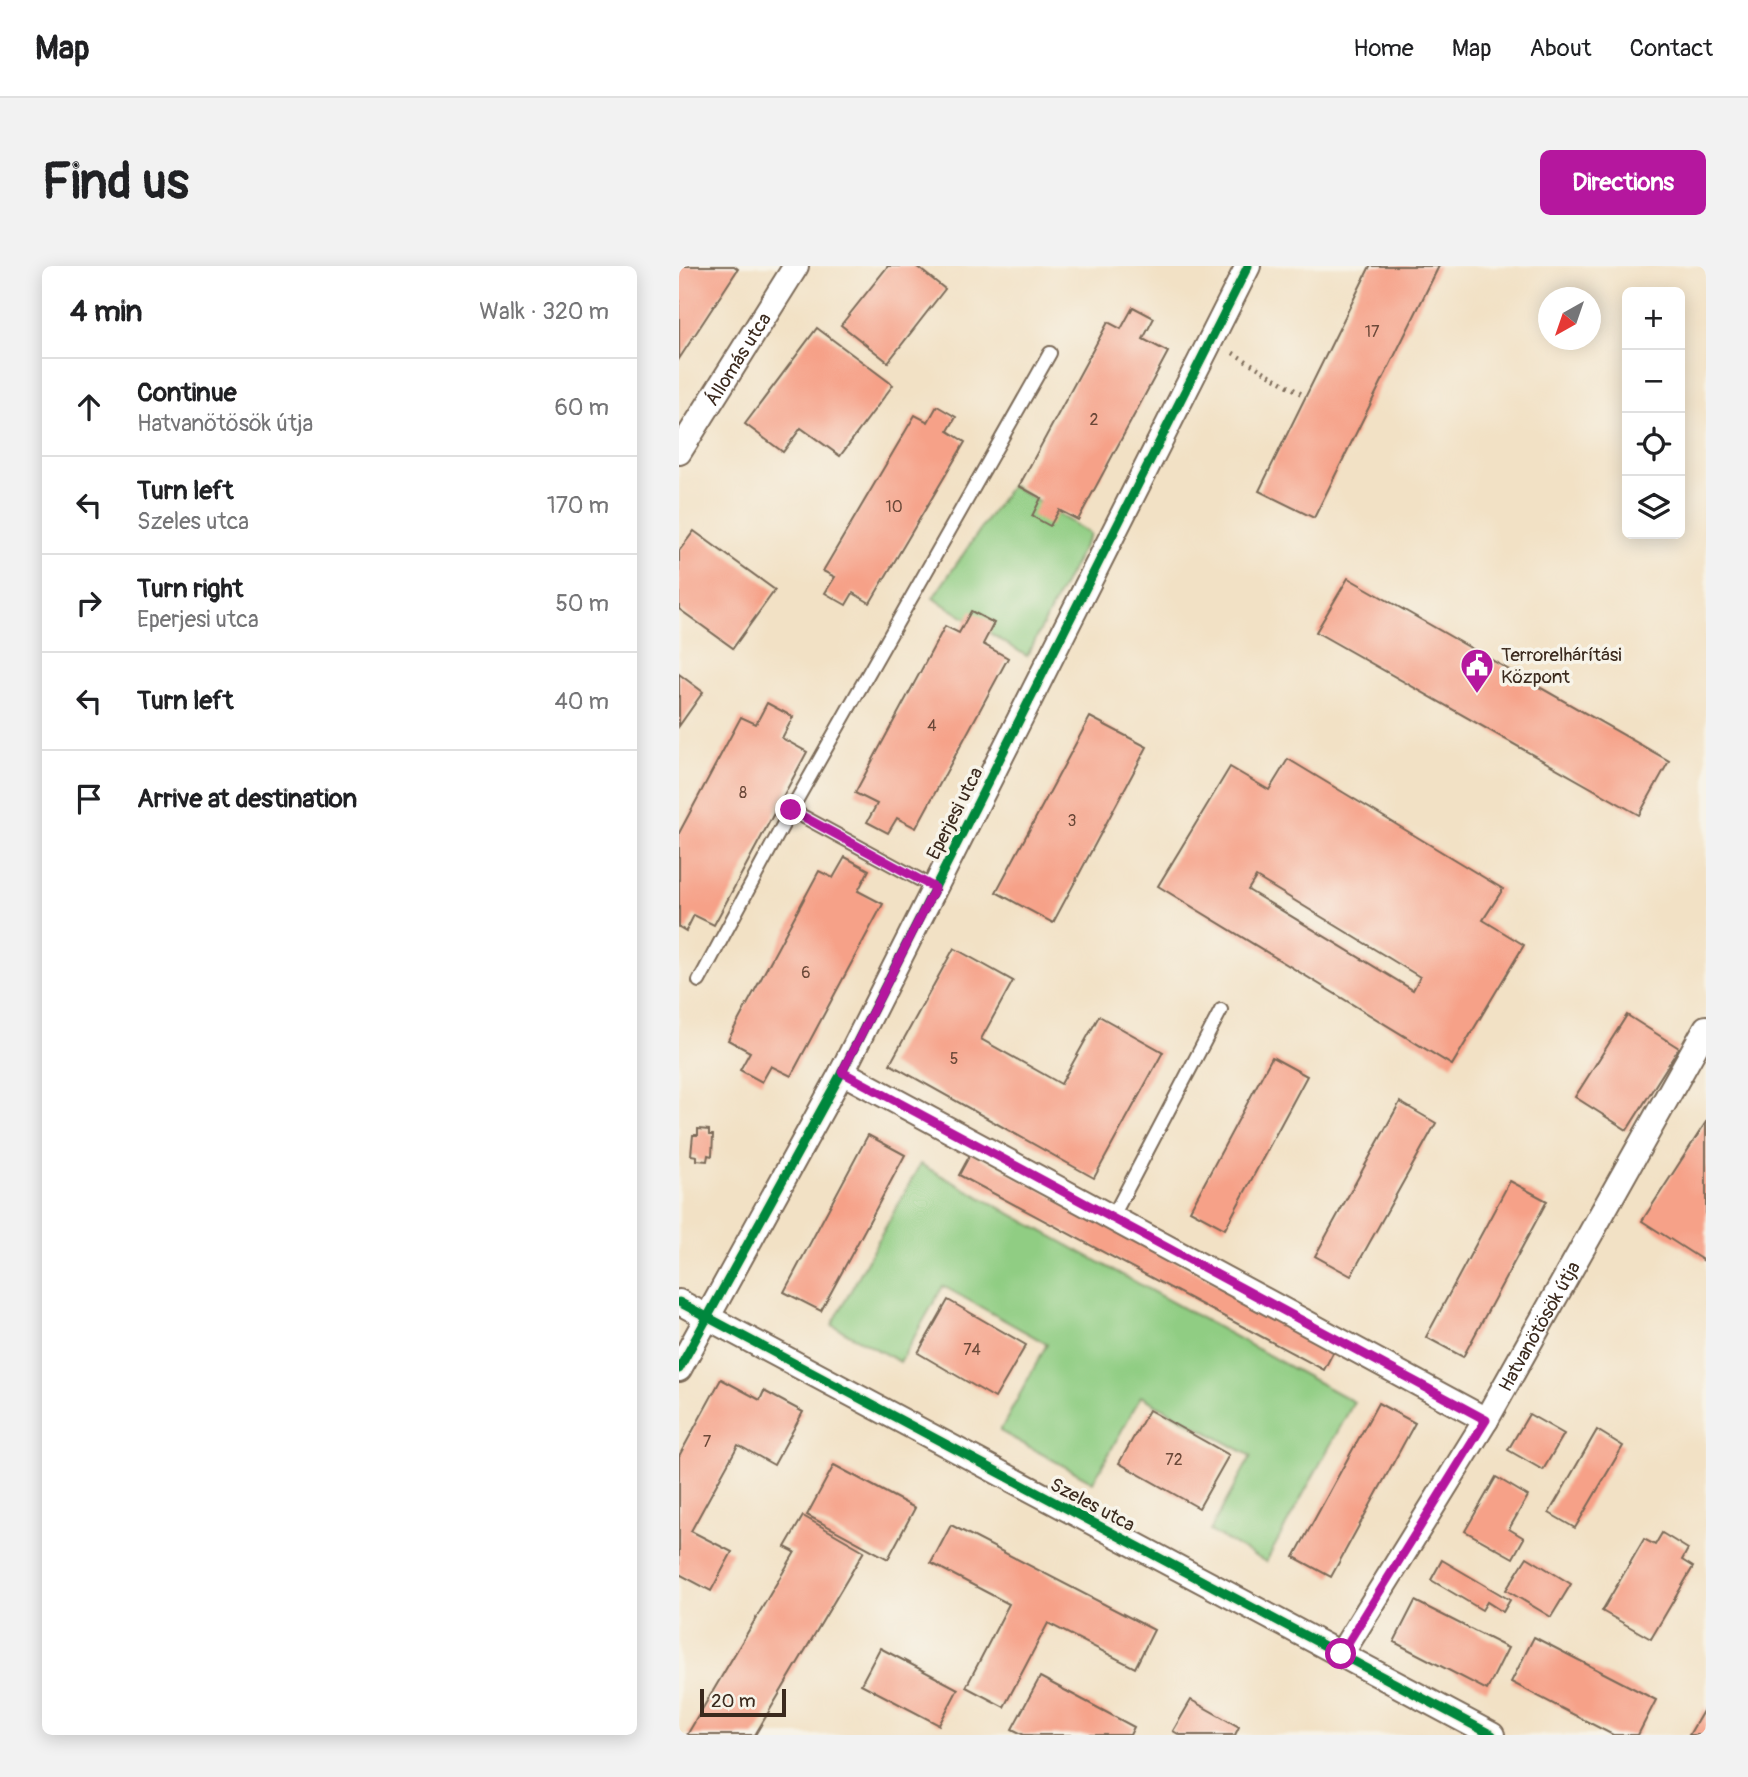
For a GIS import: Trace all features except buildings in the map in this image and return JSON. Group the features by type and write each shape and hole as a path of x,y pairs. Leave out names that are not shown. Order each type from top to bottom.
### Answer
{"street":[{"name":"Állomás utca","path":"679,452 796,266"},
{"name":"Eperjesi utca","path":"679,1369 842,1072 1248,266"},
{"name":"Hatvanötösök útja","path":"1341,1654 1486,1420 1706,1028"},
{"path":"842,1072 1486,1420"},
{"name":"Szeles utca","path":"679,1302 705,1319 1492,1735"}],"lane":[{"path":"699,981 791,810 1050,353"},
{"path":"791,810 935,888"},
{"path":"1112,1218 1221,1010"}],"path":[{"path":"1210,341 1305,396"}],"green space":[{"path":"1011,485 1090,534 1027,656 933,598"},
{"path":"920,1164 1354,1402 1266,1562 1210,1531 1251,1456 1141,1396 1093,1482 1000,1431 1047,1344 943,1286 900,1362 832,1325"}],"cycle path":[{"path":"679,1369 842,1072 1248,266"},
{"path":"679,1302 1492,1735"}],"place":[{"name":"Terrorelhárítási Központ","path":"1477,695"}],"route":[{"path":"791,810 935,888 842,1072 1486,1420 1341,1654"}]}
